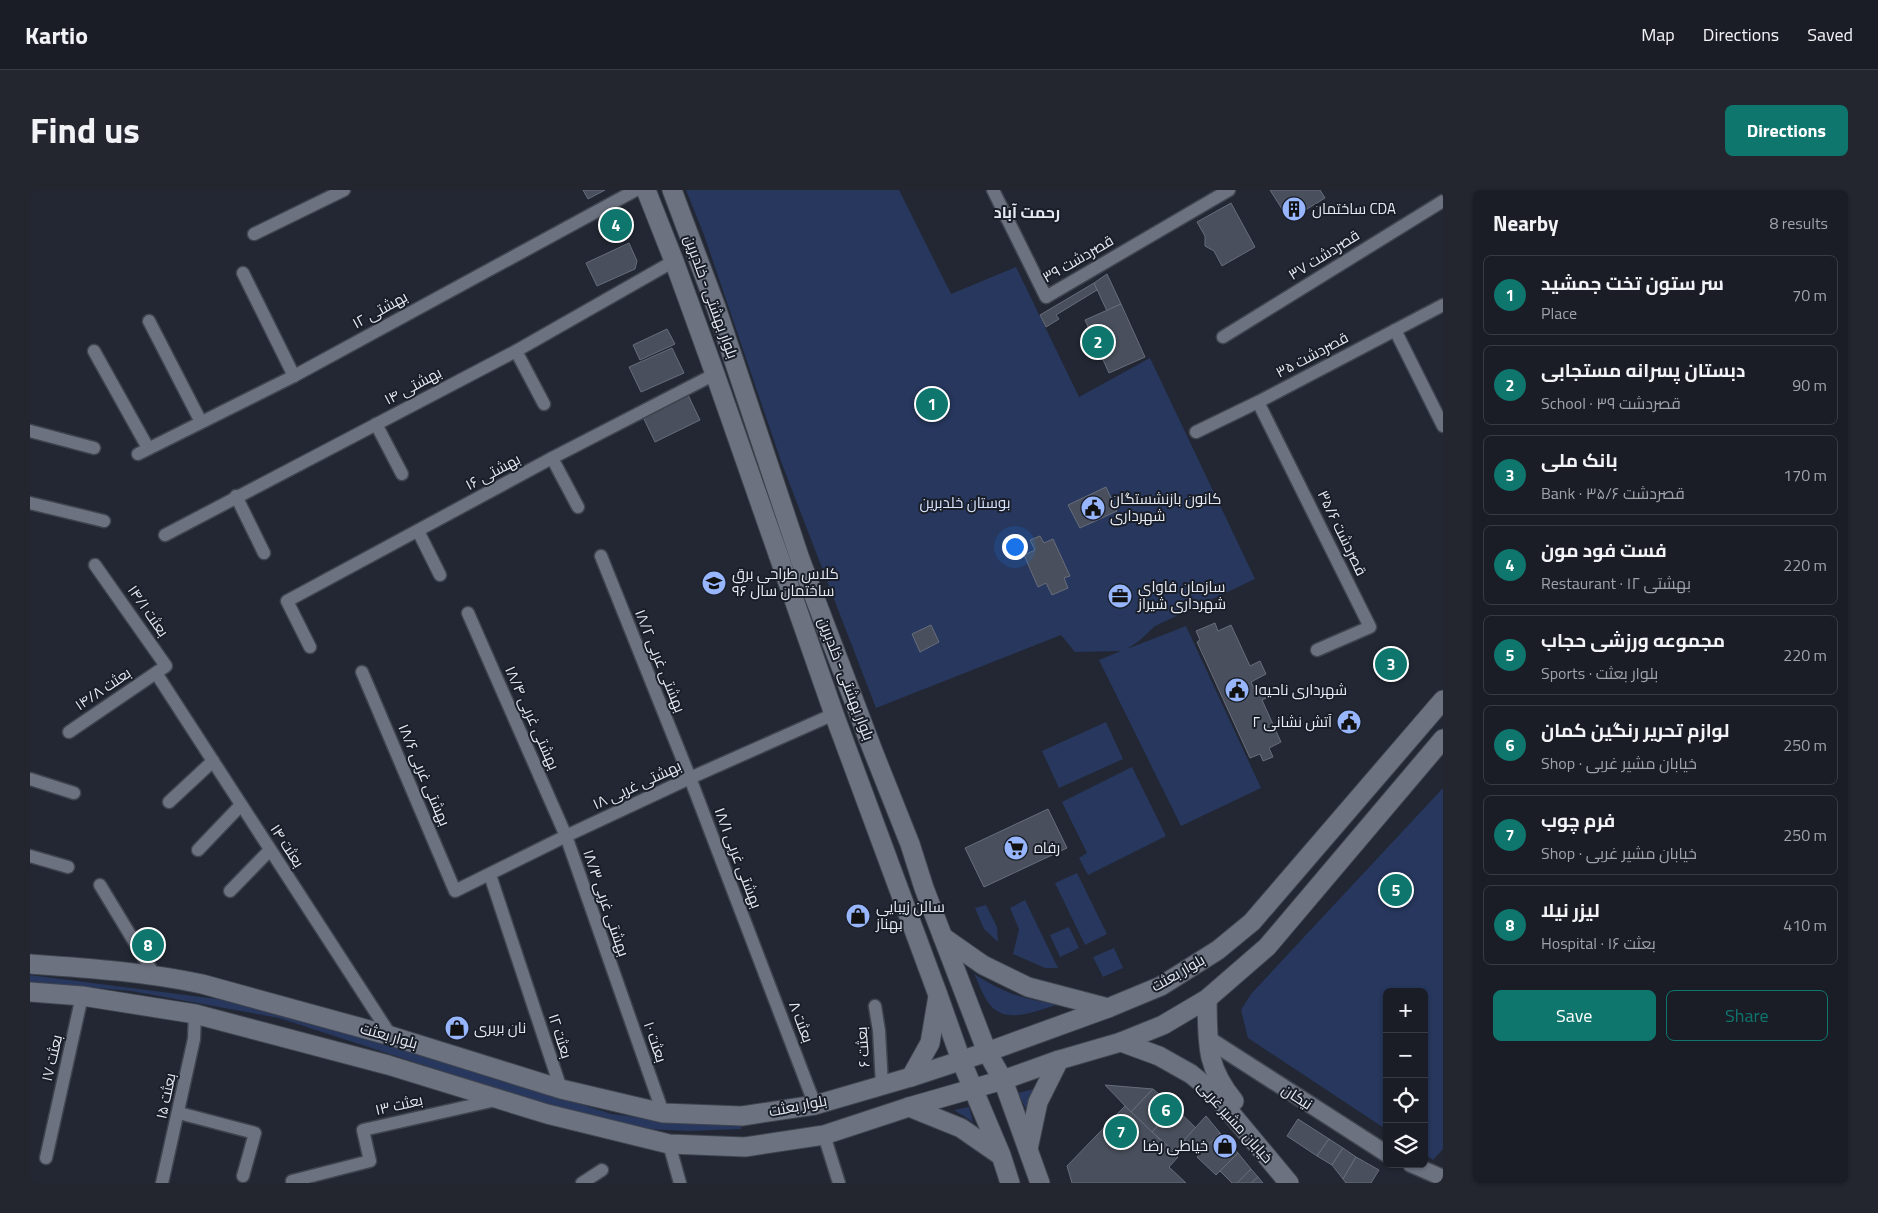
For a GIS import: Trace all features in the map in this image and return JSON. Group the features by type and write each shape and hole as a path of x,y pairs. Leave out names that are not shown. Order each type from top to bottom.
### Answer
{"main road":[{"name":"بلوار بهشتی - خلدبرین","path":"646,190 715,374 834,714 903,897 972,1090 1001,1155 1010,1183"},
{"name":"بلوار بهشتی - خلدبرین","path":"672,190 716,307 800,559 910,844 924,888 987,1052 1003,1080 1040,1183"},
{"name":"بلوار بعثت","path":"30,964 175,978 202,984 391,1036 561,1089 662,1113 747,1116 815,1105 911,1077 987,1052 1108,1008 1161,986 1218,950 1252,922 1442,702"},
{"name":"بلوار بعثت","path":"30,992 82,996 195,1014 388,1065 496,1100 547,1114 669,1144 750,1146 824,1135 909,1107 972,1090 1058,1060 1121,1042 1163,1025 1207,999 1267,947 1443,739"},
{"path":"903,897 924,888"},
{"path":"944,937 982,965 1028,987 1108,1008"},
{"path":"195,1014 202,984"},
{"path":"911,1077 930,1043 938,995"},
{"name":"خیابان مشیر غربی","path":"1207,999 1208,1039 1211,1062 1223,1088 1303,1183"},
{"name":"خیابان مشیر غربی","path":"1121,1042 1159,1056 1191,1074 1214,1093 1289,1183"},
{"path":"1028,1149 1038,1102 1058,1060"},
{"path":"1191,1074 1192,1066 1195,1062 1203,1060 1211,1062"},
{"path":"909,1107 962,1128 1001,1155"},
{"path":"747,1116 750,1146"}],"street":[{"path":"254,234 344,190"},
{"name":"۱۲ بهشتی","path":"94,351 143,451 294,376 636,190"},
{"name":"قصردشت ۳۹","path":"993,190 1046,297 1229,190"},
{"name":"قصردشت ۳۷","path":"1223,336 1443,202"},
{"name":"۱۴ بهشتی","path":"165,535 236,496 516,351 674,261"},
{"path":"243,273 294,376"},
{"name":"قصردشت ۳۵","path":"1196,432 1258,402 1443,305"},
{"path":"149,321 201,422"},
{"path":"1394,330 1443,426"},
{"path":"516,351 544,404"},
{"name":"۱۶ بهشتی","path":"310,647 287,601 552,458 715,374"},
{"name":"قصردشت ۳۵/۶","path":"1258,402 1370,627 1317,650"},
{"path":"376,424 402,474"},
{"path":"30,430 94,448"},
{"path":"552,458 578,507"},
{"path":"236,496 264,553"},
{"path":"30,503 104,521"},
{"path":"418,531 440,575"},
{"name":"بهشتی غربی ۱۸/۲","path":"601,556 690,778"},
{"name":"۱۴/۱ بعثت","path":"96,565 166,666 156,673"},
{"name":"بهشتی غربی ۱۸/۴","path":"468,613 566,836"},
{"name":"بهشتی غربی ۱۸/۶","path":"362,672 455,891"},
{"name":"۱۴/۸ بعثت","path":"68,732 156,673"},
{"name":"بعثت ۱۴","path":"156,673 391,1036"},
{"name":"بهشتی غربی ۱۸","path":"455,891 690,778 834,714"},
{"path":"169,802 213,761"},
{"name":"بهشتی غربی ۱۸/۱","path":"690,778 756,951"},
{"path":"30,779 74,793"},
{"path":"198,850 242,805"},
{"name":"بهشتی غربی ۱۸/۳","path":"566,836 616,981"},
{"path":"230,891 270,850"},
{"path":"30,856 68,867"},
{"name":"۱۲ بعثت","path":"490,875 561,1089"},
{"path":"100,885 155,976"},
{"name":"۸ بعثت","path":"756,951 815,1105"},
{"name":"۱۰ بعثت","path":"616,981 662,1113"},
{"name":"بعثت ۱۷","path":"46,1158 82,996"},
{"name":"۶ بعثت","path":"875,1006 879,1031 882,1085"},
{"name":"بعثت ۱۵","path":"162,1183 194,1040 195,1014"},
{"name":"نیکان","path":"1208,1039 1383,1151"},
{"name":"۱۳ بعثت","path":"292,1181 370,1161 363,1130 496,1100"},
{"path":"179,1113 255,1133 243,1176"},
{"path":"824,1135 839,1183"},
{"path":"669,1144 680,1183"},
{"path":"1420,1168 1443,1178"},
{"path":"582,1183 602,1170"}],"green space":[{"name":"بوستان خلدبرین","path":"686,190 899,190 951,294 1016,267 1079,397 1150,358 1255,579 1155,626 1127,649 1186,626 1261,788 1181,826 1099,660 1121,651 1075,652 1061,635 876,708 782,464 704,235"},
{"path":"1106,722 1123,759 1059,788 1042,751"},
{"path":"1132,767 1166,836 1088,875 1079,858 1087,853 1062,802"},
{"path":"1443,788 1443,1149 1433,1160 1428,1157 1428,988 1383,988 1383,1127 1248,1038 1241,1010 1251,994"},
{"path":"1077,873 1107,934 1085,945 1055,883"},
{"path":"1025,900 1058,968 1045,968 1013,954 1019,929 1010,908"},
{"path":"986,905 997,927 998,942 984,929 975,908"},
{"path":"1069,927 1079,948 1060,957 1050,935"},
{"path":"1114,948 1123,968 1103,977 1093,957"},
{"path":"974,974 1015,995 1060,1004 1022,1015 1003,1014 995,1010 988,1002"},
{"path":"30,975 217,999 289,1015 465,1066 612,1114 676,1122 742,1124 741,1129 689,1131 646,1129 604,1121 491,1087 279,1018 131,991 30,982"},
{"path":"1034,1089 1026,1109 1018,1093"},
{"path":"969,1107 973,1122 954,1110"}],"building":[{"path":"583,190 605,190 588,199"},
{"name":"ساختمان CDA","path":"1270,190 1320,190 1325,198 1289,220"},
{"path":"1231,203 1255,247 1222,266 1214,251 1205,246 1205,236 1197,222"},
{"path":"629,243 637,261 635,269 597,286 586,263"},
{"path":"1107,274 1121,304 1107,311 1094,283"},
{"path":"1094,283 1097,290 1056,315 1059,319 1046,327 1040,315"},
{"path":"1121,304 1145,357 1109,373 1085,320"},
{"path":"667,329 675,344 640,360 633,345"},
{"path":"672,348 684,373 641,392 629,367"},
{"path":"688,395 700,420 655,442 643,417"},
{"name":"کانون بازنشستگان شهرداری","path":"1106,487 1117,511 1080,528 1068,505"},
{"path":"1040,536 1044,543 1053,539 1070,576 1064,578 1068,588 1052,595 1046,583 1038,587 1024,555 1035,550 1030,540"},
{"name":"شهرداری ناحیه۱","path":"1215,623 1218,631 1231,625 1250,666 1260,661 1266,674 1251,682 1256,692 1269,687 1273,695 1262,700 1281,742 1269,748 1273,757 1263,761 1260,754 1250,758 1197,642 1200,640 1196,631"},
{"path":"931,625 939,642 920,652 912,634"},
{"name":"رفاه","path":"1048,809 1067,848 984,887 965,848"},
{"path":"1105,1085 1153,1089 1131,1112"},
{"path":"1153,1089 1175,1108 1152,1132 1131,1112"},
{"path":"1125,1106 1178,1157 1169,1167 1186,1183 1072,1183 1067,1166"},
{"path":"1175,1108 1196,1128 1174,1151 1152,1132"},
{"path":"1206,1116 1220,1133 1200,1154 1184,1140"},
{"path":"1298,1119 1329,1139 1317,1156 1287,1136"},
{"path":"1220,1133 1238,1153 1216,1175 1197,1157"},
{"path":"1329,1139 1343,1148 1332,1165 1317,1156"},
{"path":"1343,1148 1356,1157 1343,1179 1332,1165"},
{"path":"1238,1153 1251,1169 1237,1183 1232,1183 1220,1171"},
{"path":"1356,1157 1379,1170 1371,1183 1346,1183 1343,1179"},
{"path":"1251,1169 1258,1177 1251,1183 1237,1183"},
{"path":"1258,1177 1263,1183 1251,1183"}],"place":[{"name":"ساختمان CDA","path":"1294,209"},
{"name":"فست فود مون","path":"616,225"},
{"name":"دبستان پسرانه مستجابی","path":"1098,342"},
{"name":"سر ستون تخت جمشید","path":"932,404"},
{"name":"کانون بازنشستگان شهرداری","path":"1093,508"},
{"name":"کلاس طراحی برق ساختمان سال ۹۶","path":"714,583"},
{"name":"سازمان فاوای شهرداری شیراز","path":"1120,596"},
{"name":"بانک ملی","path":"1391,664"},
{"name":"شهرداری ناحیه۱","path":"1237,690"},
{"name":"آتش نشانی ۲","path":"1349,722"},
{"name":"رفاه","path":"1016,848"},
{"name":"مجموعه ورزشی حجاب","path":"1396,890"},
{"name":"سالن زیبایی بهناز","path":"858,916"},
{"name":"لیزر نیلا","path":"148,945"},
{"name":"نان بربری","path":"457,1028"},
{"name":"لوازم تحریر رنگین کمان","path":"1166,1110"},
{"name":"فرم چوب","path":"1121,1132"},
{"name":"خیاطی رضا","path":"1225,1146"}],"district":[{"name":"رحمت آباد","path":"1027,212"}]}
